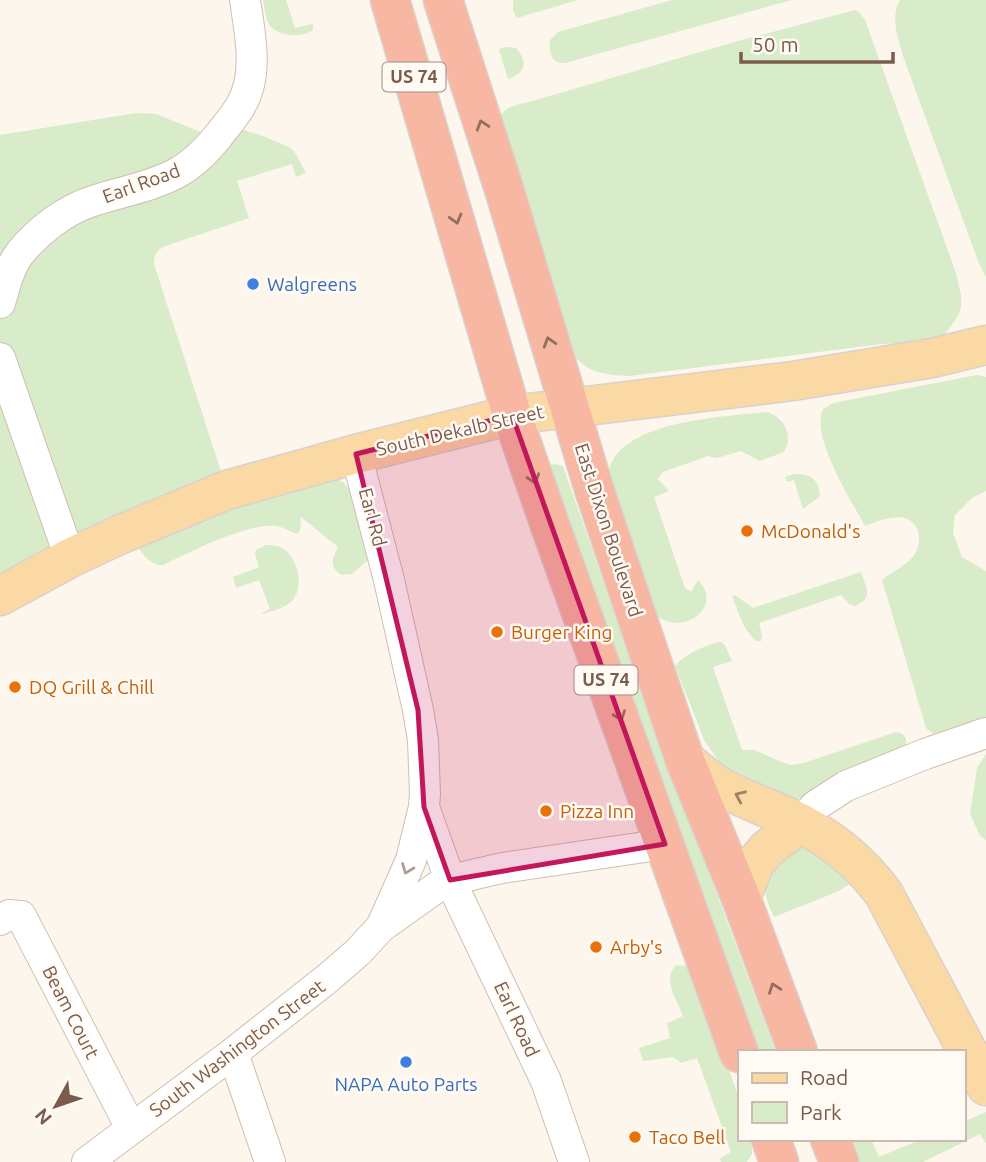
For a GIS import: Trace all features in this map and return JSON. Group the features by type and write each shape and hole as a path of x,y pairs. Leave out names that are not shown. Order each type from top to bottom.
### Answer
{"highway":[{"name":"US 74","path":"390,0 512,415 738,1050"},
{"name":"East Dixon Boulevard","path":"443,0 504,189 594,489 685,760 741,898 797,1050"},
{"path":"758,1162 762,1155 760,1141"},
{"path":"772,1141 779,1162"},
{"path":"831,1141 839,1162"}],"main road":[{"name":"South Dekalb Street","path":"0,596 118,535 227,491 356,454 512,415 793,381 932,358 986,345"},
{"path":"685,760 723,788 801,823 845,852 862,867 884,894 986,1086"},
{"path":"741,898 755,863 767,849 801,823"}],"street":[{"name":"Earl Road","path":"0,303 8,276 20,254 58,217 80,205 176,174 191,164 217,138 242,104 248,86 252,57 245,0"},
{"path":"0,358 70,558"},
{"name":"Earl Rd","path":"356,454 389,580 418,710 423,740 424,807"},
{"path":"801,823 815,806 846,786 986,733"},
{"path":"424,807 450,880"},
{"name":"South Washington Street","path":"381,927 411,860 424,807"},
{"name":"South Washington Street","path":"87,1162 328,978 381,927 450,880 502,868 665,844"},
{"name":"Earl Road","path":"450,880 546,1082 574,1162"},
{"name":"Beam Court","path":"0,920 9,915 21,916 131,1128"},
{"path":"233,1053 270,1162"}],"highlighted area":[{"path":"512,415 665,844 450,880 424,807 418,710 356,454"}],"green space":[{"path":"263,0 286,0 295,28 313,24 313,30 298,35 275,30 268,21"},
{"path":"513,0 578,0 517,18 513,11"},
{"path":"672,0 792,0 565,63 557,62 552,56 550,40 558,32"},
{"path":"900,0 986,0 986,278 903,56 895,21"},
{"path":"855,10 865,20 956,273 961,307 944,336 930,342 882,344 630,376 595,371 582,364 569,350 493,131 502,113 515,105"},
{"path":"516,48 524,63 518,74 508,79 499,49"},
{"path":"136,113 156,114 216,138 227,125 260,135 294,151 306,173 296,177 292,164 237,181 249,218 165,246 158,251 155,258 154,264 227,490 0,596 0,135"},
{"path":"977,375 986,377 986,491 972,498 955,515 953,533 962,557 986,571 986,725 936,736 926,728 882,580 906,564 916,552 918,531 914,524 902,517 887,518 865,526 834,468 820,421 823,409 833,403"},
{"path":"767,412 778,418 786,428 788,439 784,452 760,461 741,451 717,458 708,456 663,472 658,479 669,491 654,497 685,588 691,592 698,580 705,591 706,602 702,611 684,622 660,618 649,608 644,596 608,475 612,462 624,447 641,436 661,429 706,419"},
{"path":"548,465 563,466 651,718 775,1050 758,1050 715,939"},
{"path":"794,474 813,478 818,485 820,496 803,509 794,480 787,482 785,477"},
{"path":"337,479 351,491 371,557 352,574 341,575 337,572 333,562 338,547 301,517 300,531 296,534 276,526 250,529 219,539 163,565 149,560 139,548 143,543 276,493"},
{"path":"266,545 278,546 288,552 296,565 299,580 292,601 262,614 270,609 259,580 236,588 233,577 259,567 256,550"},
{"path":"861,572 867,596 861,603 855,606 849,604 841,595 759,623 761,641 756,641 748,631 732,596 735,595 753,608"},
{"path":"718,642 725,645 732,661 713,667 742,750 755,750 792,765 896,732 905,737 905,747 786,804 749,792 721,764 705,742 675,666 689,654"},
{"path":"986,754 986,840 980,836 970,814 977,768"},
{"path":"802,848 821,850 859,878 839,891 774,917 766,896 767,880 776,866"},
{"path":"677,965 686,966 694,972 738,1095 738,1141 752,1141 752,1154 747,1162 721,1162 720,1158 731,1152 697,1058 681,1063 673,1057 643,1061 639,1048 670,1038 667,1023 683,1016 670,983 672,970"},
{"path":"986,1112 986,1144 980,1134 923,1162 857,1162 850,1141 872,1141 879,1157 917,1141 965,1141 965,1121"}],"place":[{"name":"Walgreens","path":"253,284"},
{"name":"McDonald's","path":"747,531"},
{"name":"Burger King","path":"497,632"},
{"name":"DQ Grill & Chill","path":"15,687"},
{"name":"Pizza Inn","path":"546,811"},
{"name":"Arby's","path":"596,947"},
{"name":"NAPA Auto Parts","path":"406,1062"},
{"name":"Taco Bell","path":"635,1137"}]}
